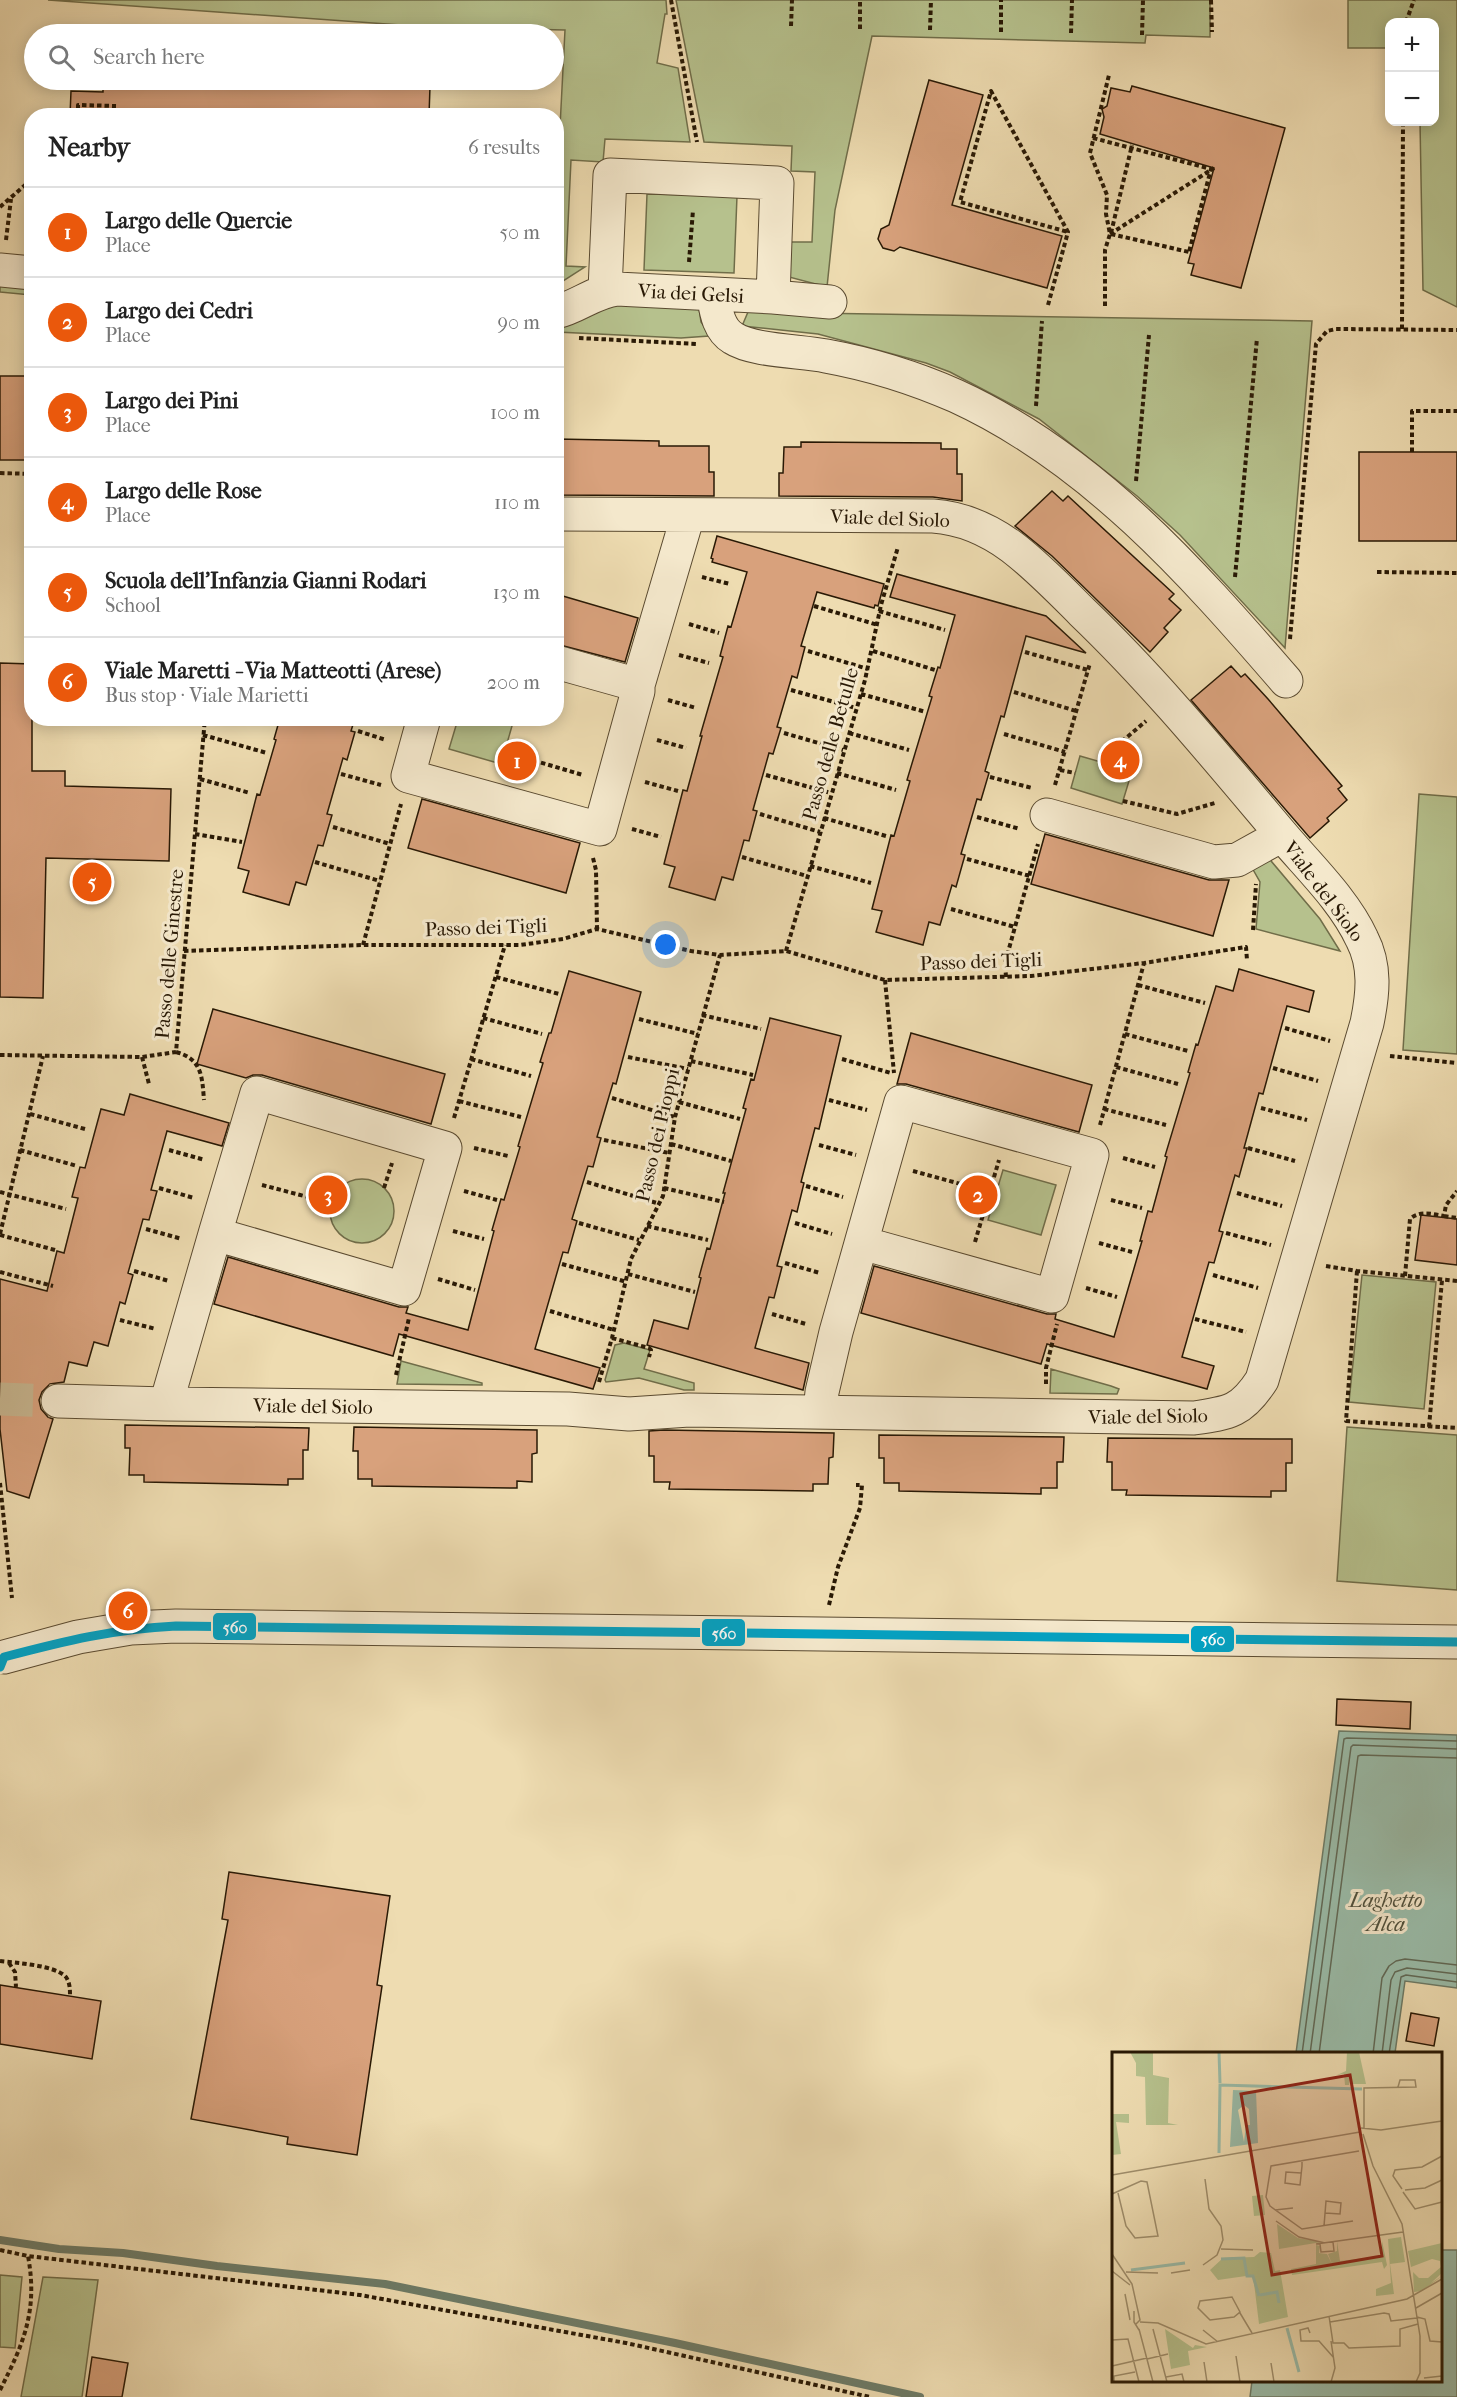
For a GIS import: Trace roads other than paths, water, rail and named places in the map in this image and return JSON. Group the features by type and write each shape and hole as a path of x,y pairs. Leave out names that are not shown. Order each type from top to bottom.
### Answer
{"street":[{"path":"605,290 610,175 777,183 773,297"},
{"name":"Via dei Gelsi","path":"564,323 605,290 773,297 830,302"},
{"path":"713,294 724,330 731,337 743,343 872,366 955,396 1024,433 1122,507 1169,550 1286,681"},
{"name":"Viale del Siolo","path":"58,1401 568,1409 594,1397 627,1392 648,1395 688,1410 1186,1418 1229,1412 1241,1406 1253,1395 1262,1380 1288,1252 1368,1023 1373,994 1373,977 1366,949 1355,926 1282,835 1188,723 1113,641 1012,548 976,526 947,517 933,516 564,514"},
{"path":"422,726 406,784 600,830 638,685 688,515"},
{"path":"564,664 638,685"},
{"path":"1034,811 1214,862 1227,863 1242,858 1282,835"},
{"path":"166,1404 213,1241 257,1093 445,1148 406,1280 213,1241"},
{"path":"820,1412 828,1364 884,1163 897,1098 1092,1155 1052,1296 862,1243"},
{"path":"1,1648 131,1628 176,1626 825,1632 1457,1642"}],"water":[{"name":"Laghetto Alca","path":"1339,1731 1457,1735 1457,1988 1405,1981 1395,2052 1296,2052"},
{"path":"1442,2250 1457,2250 1457,2397 1250,2397 1252,2382 1442,2382"}],"waterway":[{"path":"0,2240 59,2249 123,2253 217,2266 385,2284 675,2343 920,2397"}],"tunnel":[{"path":"0,1399 58,1401"}],"place":[{"name":"Largo delle Rose","path":"1120,760"},
{"name":"Largo delle Quercie","path":"517,761"},
{"name":"Scuola dell'Infanzia Gianni Rodari","path":"92,882"},
{"name":"Largo dei Pini","path":"328,1195"},
{"name":"Largo dei Cedri","path":"978,1195"},
{"name":"Viale Maretti - Via Matteotti (Arese)","path":"128,1611"}]}
